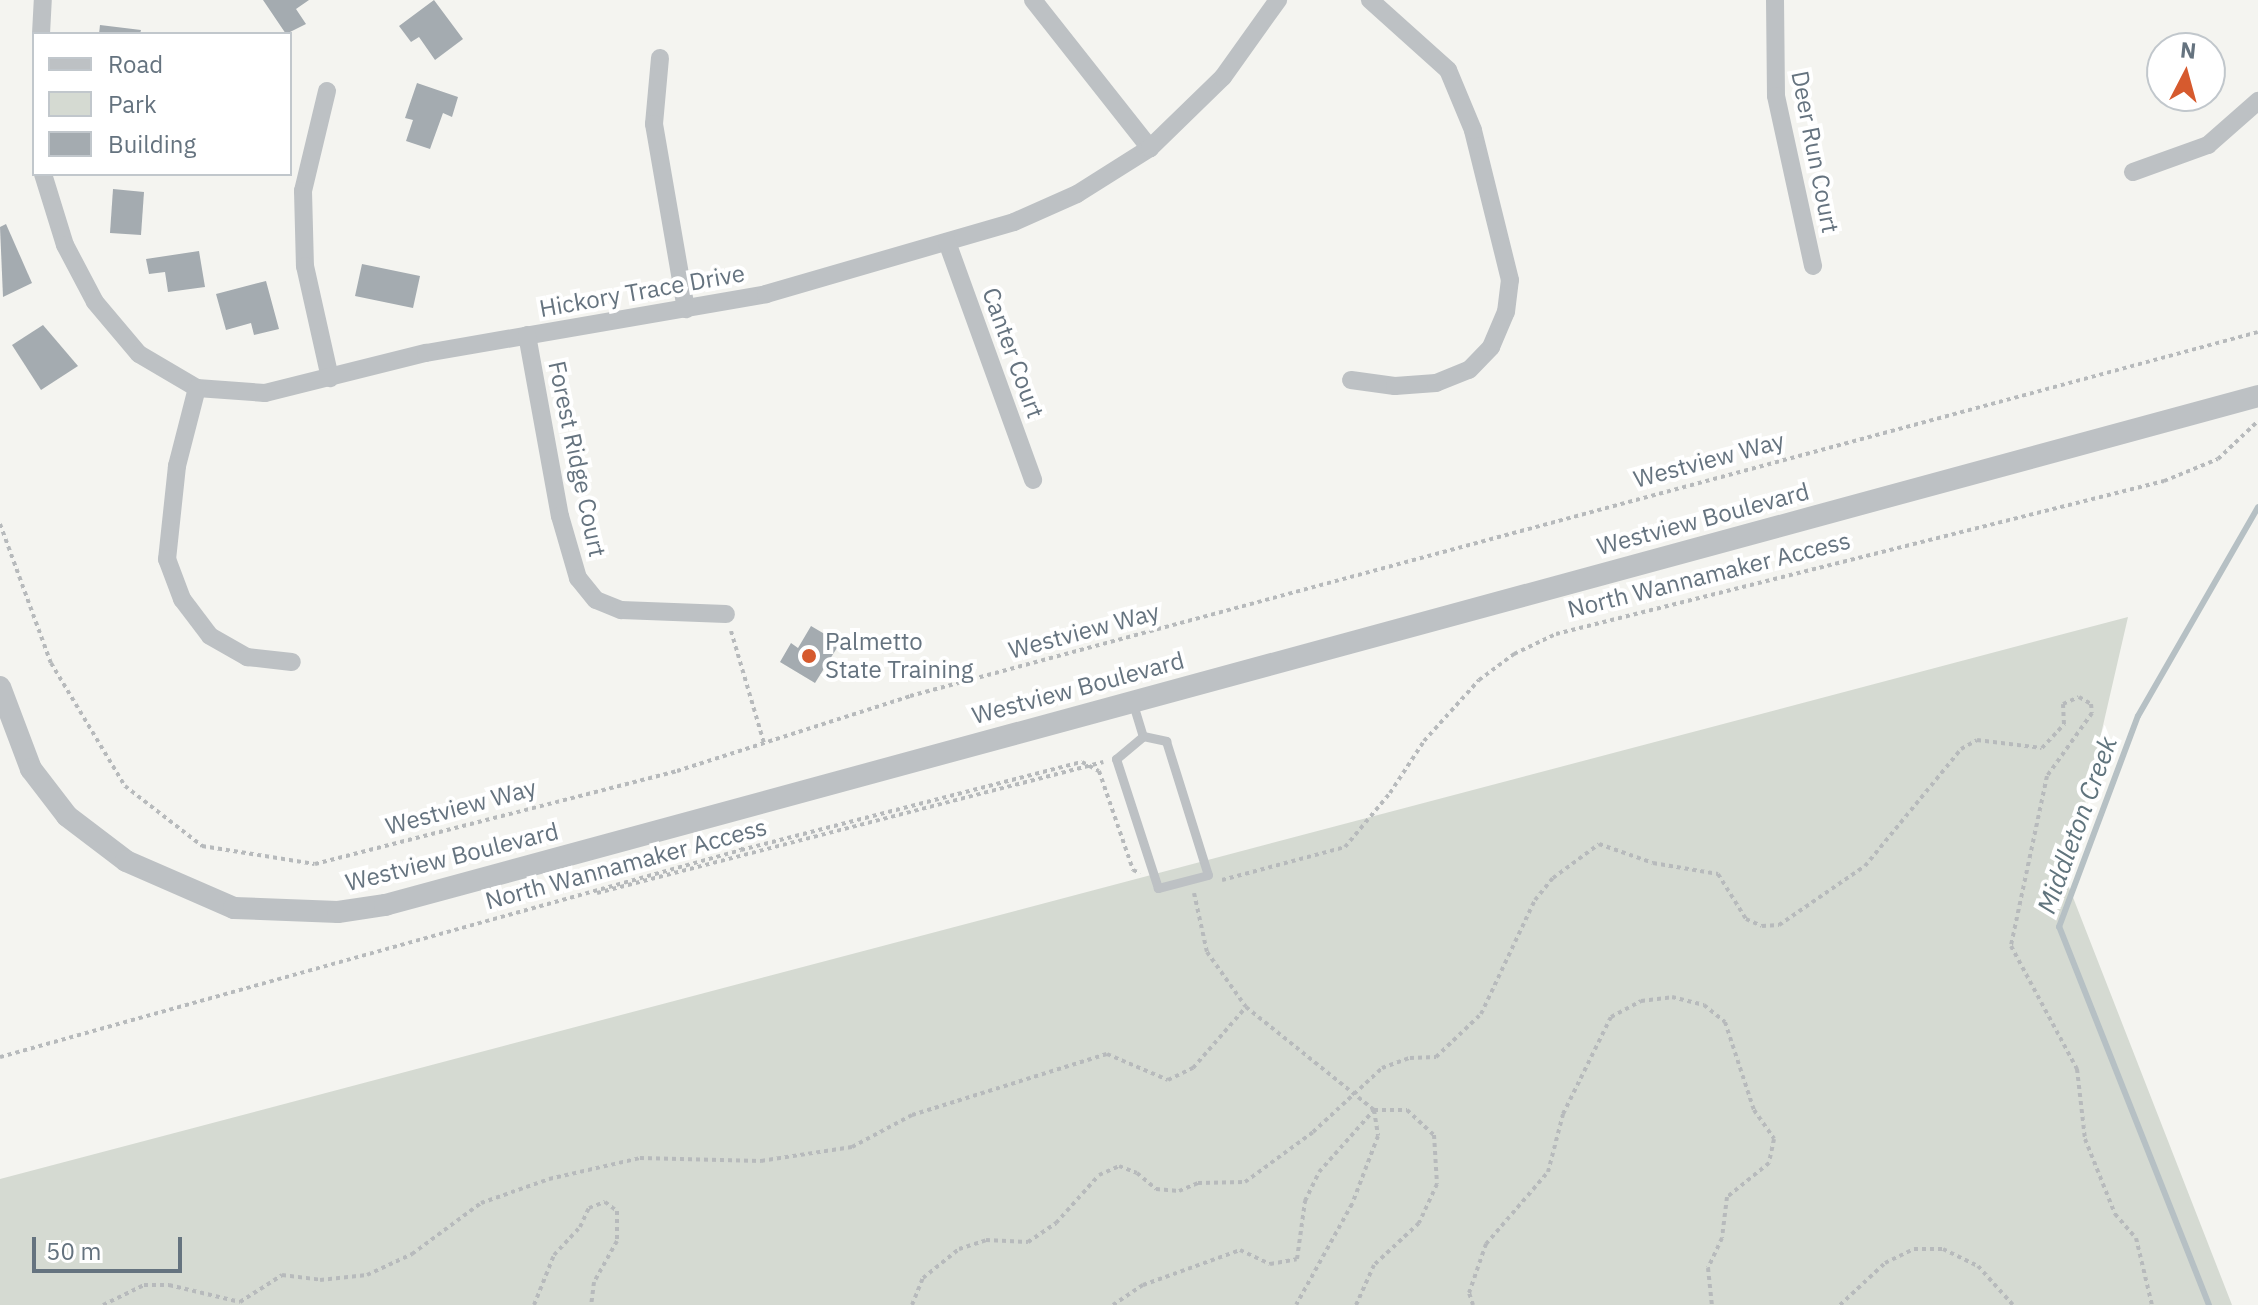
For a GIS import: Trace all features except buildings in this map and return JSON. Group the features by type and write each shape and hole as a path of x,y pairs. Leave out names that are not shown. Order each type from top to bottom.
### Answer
{"street":[{"path":"41,32 43,0"},
{"path":"1033,0 1150,148"},
{"name":"Hickory Trace Drive","path":"44,176 65,245 95,302 139,354 197,388 265,393 426,353 766,294 1014,222 1077,194 1150,148 1223,77 1278,0"},
{"path":"1351,380 1395,386 1436,383 1469,370 1491,347 1506,312 1510,280 1473,130 1448,70 1370,0"},
{"name":"Deer Run Court","path":"1775,0 1776,96 1813,266"},
{"path":"660,58 654,124 686,309"},
{"path":"327,91 303,191 305,266 330,378"},
{"path":"2133,172 2208,145 2258,101"},
{"name":"Canter Court","path":"947,242 1033,480"},
{"name":"Forest Ridge Court","path":"527,335 560,516 578,578 596,600 621,610 726,614"},
{"path":"197,388 177,466 167,559 182,599 210,636 247,657 292,662"},
{"name":"Westview Boulevard","path":"0,687 31,769 67,816 126,861 189,892 234,908 285,914 385,905 2258,396"}],"lane":[{"path":"1132,701 1143,736"},
{"path":"1143,736 1166,741 1208,875 1158,888 1116,759 1143,736"}],"path":[{"name":"Westview Way","path":"0,524 51,663 125,786 202,846 315,864 677,771 910,696 2258,332"},
{"name":"North Wannamaker Access","path":"1208,884 1345,847 1390,793 1424,741 1479,680 1514,654 1556,634 2164,481 2218,459 2258,421"},
{"path":"0,547 7,545"},
{"path":"726,614 764,743"},
{"path":"912,1305 923,1278 959,1249 986,1240 1028,1242 1056,1223 1099,1175 1119,1166 1137,1173 1156,1189 1179,1191 1198,1183 1245,1182 1313,1132 1382,1068 1410,1058 1436,1057 1481,1014 1535,900 1553,878 1599,844 1653,863 1718,874 1746,919 1762,926 1779,925 1865,866 1961,749 1977,740 2042,748 2064,724 2063,704 2079,697 2091,704 2092,713 2047,776 2011,946 2077,1069 2085,1139 2115,1214 2136,1238 2152,1305"},
{"path":"0,1057 263,984 1116,759"},
{"path":"1090,766 1099,771 1133,870 1154,877"},
{"path":"1176,883 1193,888 1207,952 1246,1007 1374,1110 1407,1110 1434,1135 1437,1184 1419,1223 1374,1265 1356,1305"},
{"path":"1473,1305 1469,1293 1486,1244 1548,1172 1563,1114 1611,1017 1641,1001 1672,997 1704,1005 1725,1022 1754,1110 1774,1139 1769,1163 1727,1197 1722,1238 1708,1268 1712,1305"},
{"path":"103,1305 144,1285 169,1285 240,1302 282,1275 320,1280 367,1275 412,1254 481,1203 549,1179 640,1158 761,1161 852,1147 912,1115 1107,1054 1168,1080 1193,1068 1246,1007"},
{"path":"1113,1305 1143,1285 1240,1250 1270,1264 1297,1259 1305,1201 1314,1181 1374,1110"},
{"path":"1296,1305 1352,1204 1378,1136 1374,1110"},
{"path":"534,1305 554,1255 580,1227 589,1208 605,1202 617,1211 617,1241 594,1282 591,1305"},
{"path":"1840,1305 1860,1281 1914,1249 1943,1249 1978,1266 2013,1305"}],"green space":[{"path":"2128,617 2067,882 2232,1305 0,1305 0,1179"}],"waterway":[{"name":"Middleton Creek","path":"2209,1305 2059,927 2138,716 2258,507"}],"place":[{"name":"Palmetto State Training","path":"809,656"}]}
